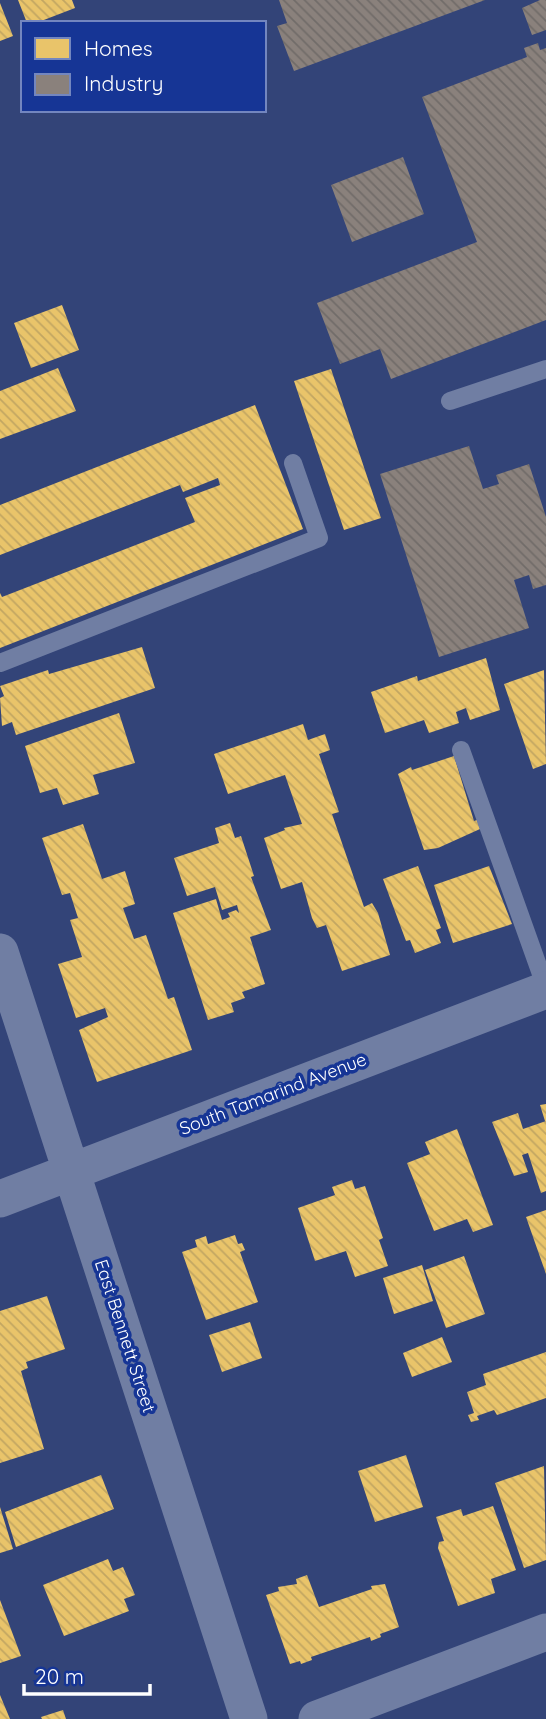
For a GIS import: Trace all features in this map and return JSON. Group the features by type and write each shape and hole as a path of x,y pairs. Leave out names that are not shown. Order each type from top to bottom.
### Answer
{"street":[{"name":"East Bennett Street","path":"0,953 250,1719"},
{"name":"South Tamarind Avenue","path":"0,1199 546,989"},
{"path":"317,1719 546,1632"}],"lane":[{"path":"450,401 546,369"},
{"path":"0,663 319,538 293,463"},
{"path":"461,750 546,989"}],"building: Homes":[{"path":"18,0 72,0 75,8 41,21 26,21"},
{"path":"0,3 13,36 0,41"},
{"path":"62,305 79,350 31,368 14,323"},
{"path":"58,368 76,411 0,439 0,391"},
{"path":"331,369 381,518 344,530 294,381"},
{"path":"255,405 303,529 0,648 0,593 2,597 195,522 185,498 220,485 218,478 183,492 180,485 0,555 0,505"},
{"path":"142,647 155,688 16,735 12,722 2,726 0,698 4,696 0,686 48,670 49,674"},
{"path":"486,658 500,710 470,720 466,708 456,712 459,723 429,733 424,720 385,733 371,692 417,676 418,681"},
{"path":"544,670 546,764 533,769 504,684"},
{"path":"119,713 135,763 93,775 99,794 63,805 57,788 40,793 25,746"},
{"path":"303,724 308,740 325,734 330,750 319,754 339,812 332,814 364,907 372,903 378,913 390,955 342,971 326,925 317,928 312,918 302,882 281,889 264,838 285,830 284,828 302,824 285,775 228,794 214,754"},
{"path":"454,756 474,821 477,820 480,829 438,848 424,850 398,774 411,767 412,770"},
{"path":"230,823 235,838 241,836 254,876 251,877 271,930 250,937 265,984 242,992 245,998 231,1003 234,1012 208,1020 173,913 216,899 222,920 230,917 228,913 236,910 239,913 237,905 222,910 215,887 187,896 174,858 219,843 215,828"},
{"path":"83,824 102,879 125,871 135,904 123,908 134,939 146,935 168,999 174,997 192,1050 97,1082 79,1030 108,1017 105,1008 76,1018 58,964 82,957 70,920 78,918 70,893 62,895 42,838"},
{"path":"418,866 441,928 436,930 441,943 415,953 410,940 406,941 383,879"},
{"path":"489,866 512,924 453,943 434,885"},
{"path":"546,1104 546,1121 545,1121 540,1105"},
{"path":"518,1113 523,1129 546,1121 546,1191 541,1193 528,1153 522,1155 528,1172 514,1176 492,1122"},
{"path":"457,1129 493,1225 473,1232 467,1219 434,1231 407,1163 430,1154 425,1142"},
{"path":"352,1180 355,1189 365,1186 383,1238 379,1240 388,1266 355,1277 346,1251 315,1261 298,1208 335,1195 332,1187"},
{"path":"546,1210 546,1274 526,1217"},
{"path":"235,1235 238,1244 242,1243 245,1250 240,1252 258,1302 206,1320 182,1252 197,1247 195,1240 206,1236 208,1244"},
{"path":"464,1256 485,1314 446,1328 425,1270"},
{"path":"422,1265 433,1301 394,1314 383,1278"},
{"path":"47,1296 65,1349 26,1362 28,1368 21,1371 44,1449 0,1463 0,1311"},
{"path":"250,1322 262,1358 222,1372 209,1335"},
{"path":"442,1337 452,1362 412,1377 403,1353"},
{"path":"546,1352 546,1398 497,1415 494,1410 477,1416 479,1420 471,1422 468,1415 474,1413 467,1392 486,1385 483,1374"},
{"path":"406,1455 423,1507 375,1522 358,1471"},
{"path":"544,1466 546,1560 524,1568 495,1483"},
{"path":"101,1475 114,1509 16,1547 5,1512"},
{"path":"493,1506 516,1570 491,1579 495,1593 458,1606 438,1548 439,1542 444,1541 436,1517 461,1509 463,1516"},
{"path":"0,1507 13,1549 0,1553"},
{"path":"108,1559 113,1571 123,1567 135,1595 124,1599 129,1611 64,1636 43,1585"},
{"path":"307,1575 319,1607 372,1589 371,1586 385,1584 399,1627 380,1634 381,1637 371,1641 370,1637 311,1657 312,1660 301,1664 300,1661 290,1664 266,1595 279,1591 278,1587 297,1584 296,1579"},
{"path":"0,1600 21,1656 0,1663"},
{"path":"0,1695 10,1719 0,1719"},
{"path":"63,1710 66,1719 41,1717"}],"building: Industry":[{"path":"279,0 485,0 294,71 277,26 287,23"},
{"path":"546,0 546,30 532,35 522,8"},
{"path":"538,43 540,50 546,48 546,320 391,379 380,349 340,364 317,303 477,242 422,97 527,57 524,48"},
{"path":"403,157 424,214 352,242 331,185"},
{"path":"469,446 483,489 499,484 496,475 529,464 546,517 546,585 533,589 529,575 514,580 529,628 439,657 380,474"}]}
